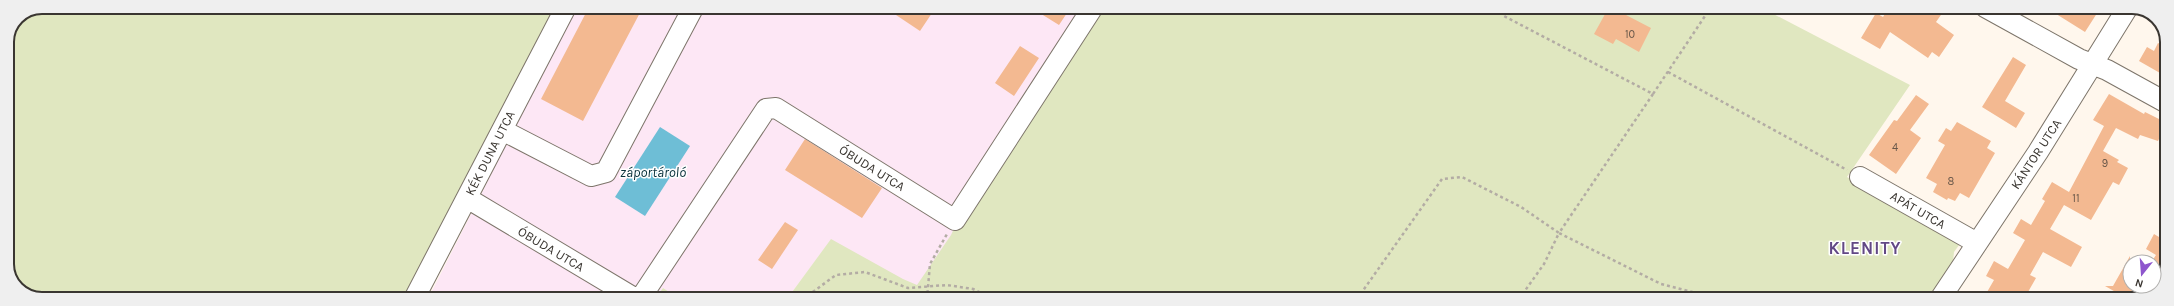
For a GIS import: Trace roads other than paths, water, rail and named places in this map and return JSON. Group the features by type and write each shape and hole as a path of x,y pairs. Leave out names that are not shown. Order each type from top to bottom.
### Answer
{"street":[{"name":"KÉK DUNA UTCA","path":"418,292 562,14"},
{"path":"502,130 591,176 606,172 690,14"},
{"name":"ÓBUDA UTCA","path":"645,292 766,109 776,108 955,220 1088,14"},
{"path":"1997,14 2091,65 2107,70 2160,99"},
{"name":"KÁNTOR UTCA","path":"1945,292 2042,146 2124,14"},
{"name":"APÁT UTCA","path":"1860,177 1977,243"},
{"name":"ÓBUDA UTCA","path":"467,198 624,292"}],"water":[{"name":"záportároló","path":"660,127 690,146 645,216 615,197"}],"district":[{"name":"KLENITY","path":"1865,248"}]}
